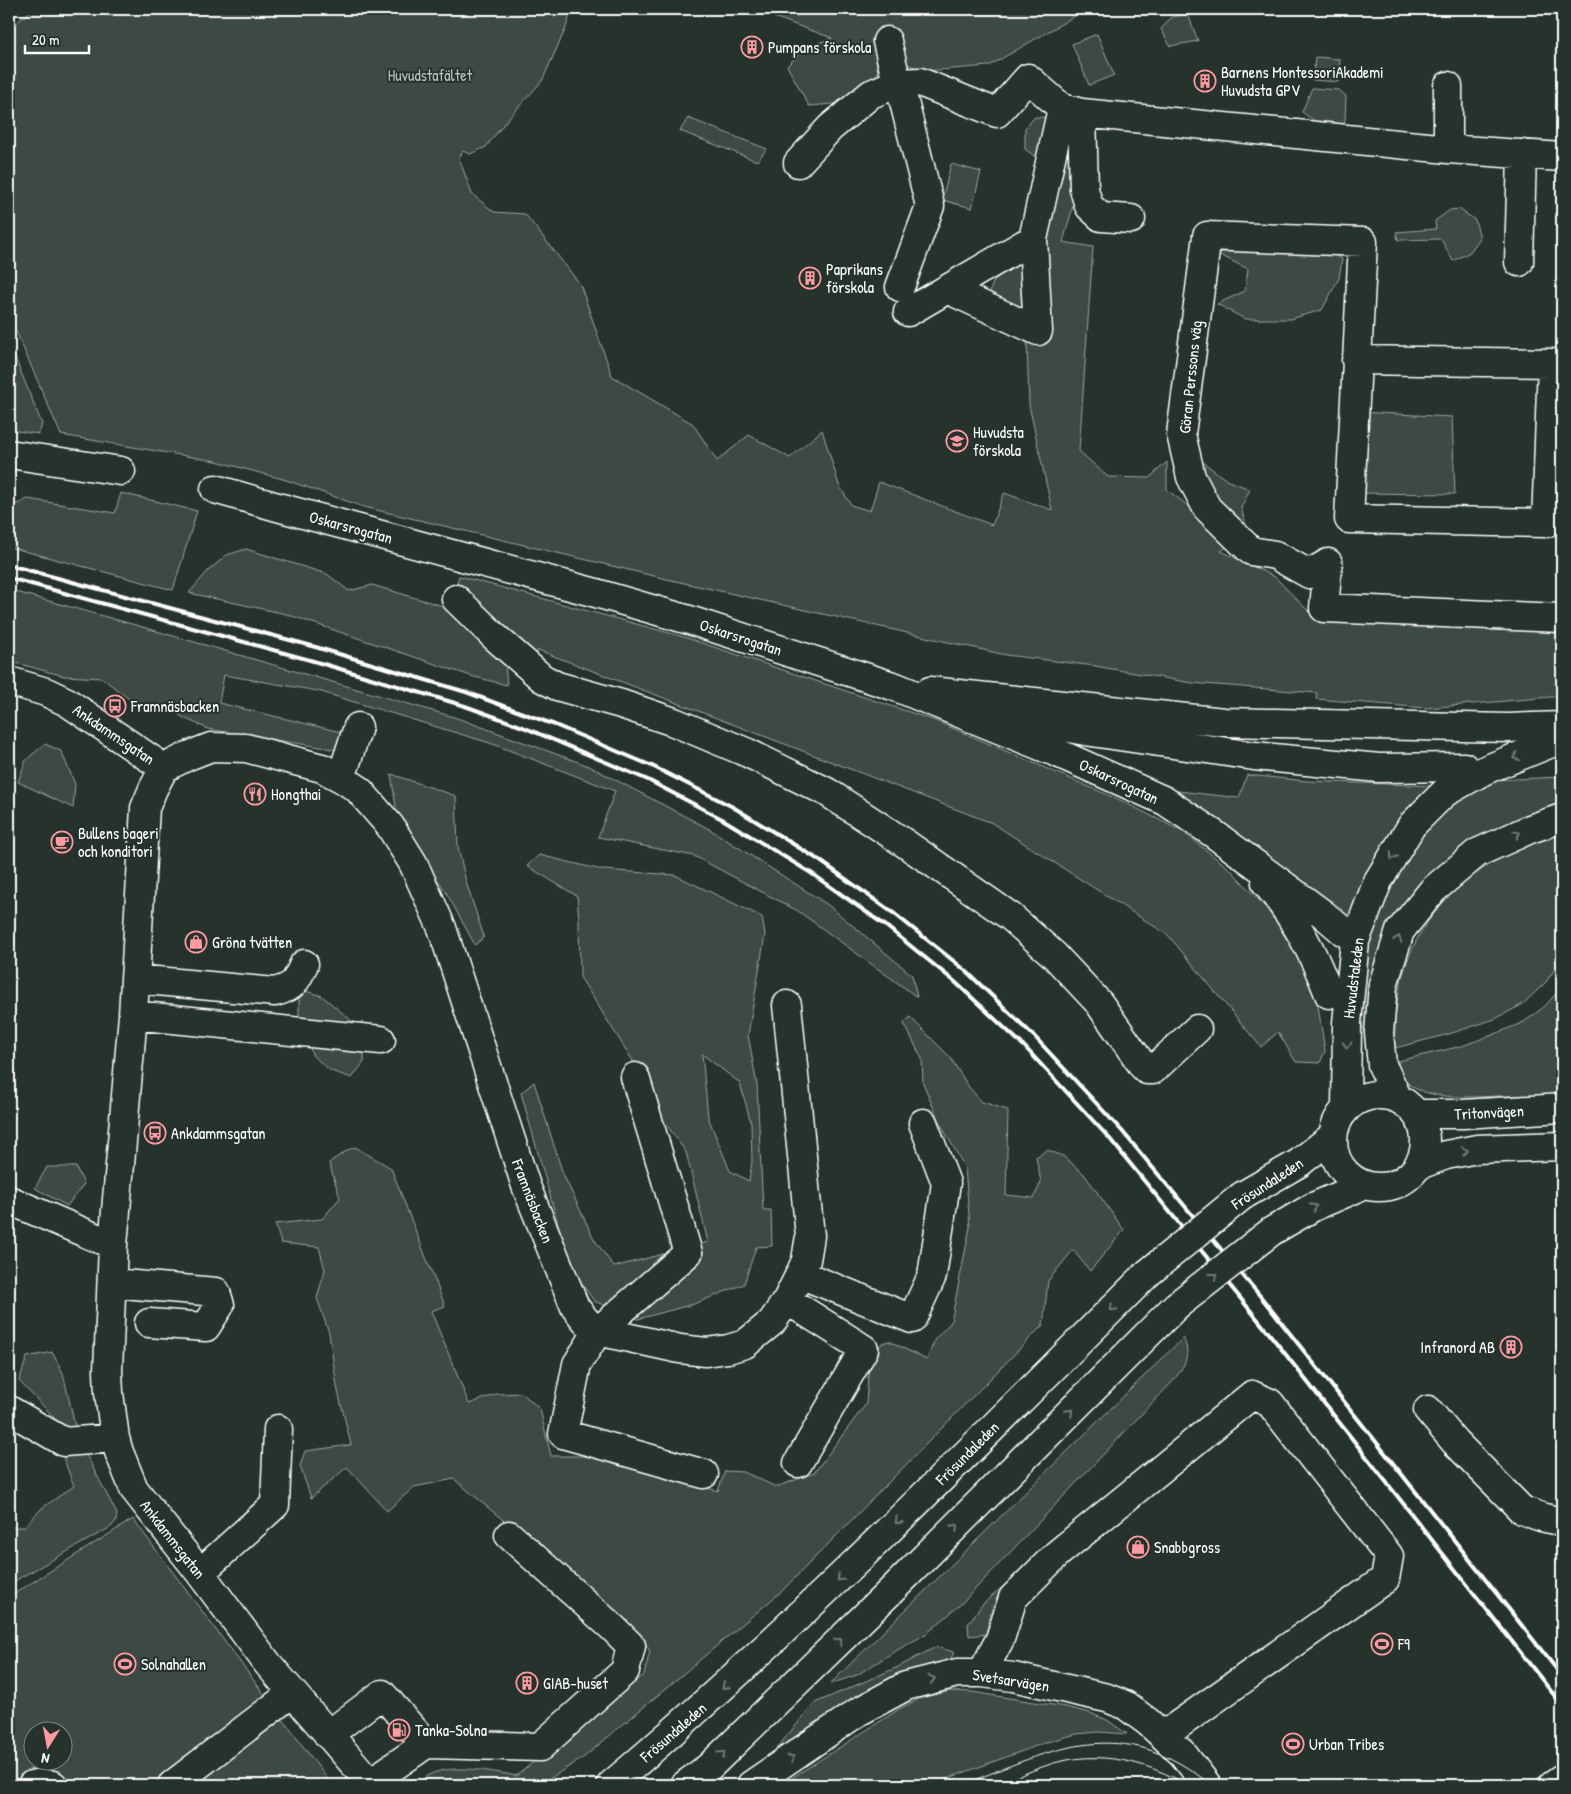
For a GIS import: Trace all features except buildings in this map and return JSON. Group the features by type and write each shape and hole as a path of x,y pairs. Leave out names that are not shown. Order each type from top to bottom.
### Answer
{"street":[{"path":"888,41 897,83 903,98 930,206 900,287"},
{"path":"798,163 830,128 871,94 897,83 920,82 997,113 1028,78 1072,111 1448,149 1562,157"},
{"path":"1448,86 1448,149"},
{"path":"1072,111 1084,189 1089,206 1101,217 1131,219"},
{"path":"947,289 1038,331 1033,239 1072,111"},
{"path":"1519,262 1522,154"},
{"name":"Göran Perssons väg","path":"1356,360 1552,363 1546,523 1349,519 1356,360 1363,242 1207,236 1181,434 1191,477 1207,508 1251,552 1275,555 1309,574 1328,563 1324,608 1562,618"},
{"path":"908,312 1033,239"},
{"path":"9,454 121,471"},
{"name":"Oskarsrogatan","path":"215,489 596,592 896,687 1060,754 1165,801 1323,914 1344,932"},
{"path":"456,599 495,637 542,678 557,686 621,704 674,722 748,753 827,792 906,844 1011,916 1054,955 1099,1003 1142,1066 1147,1070 1154,1070 1198,1029"},
{"name":"Ankdammsgatan","path":"9,681 46,692 67,702 164,768 145,808 133,1015 113,1245 108,1370 109,1394 119,1452 134,1490 200,1573 268,1664 371,1785"},
{"path":"896,687 1224,722 1508,728 1562,726"},
{"path":"896,687 951,703 1085,731 1236,753 1379,768 1464,767"},
{"path":"1508,728 1554,710 1562,710"},
{"path":"341,778 358,727"},
{"name":"Huvudstaleden","path":"1346,1109 1348,1023 1355,941 1378,881 1412,825 1444,793 1485,770 1549,744 1562,741"},
{"name":"Framnäsbacken","path":"164,768 211,747 246,748 322,768 341,778 358,789 390,826 413,863 442,928 526,1186 575,1307 587,1322 598,1331"},
{"name":"Huvudstaleden","path":"1407,1106 1382,1065 1379,1033 1382,985 1400,931 1433,890 1477,853 1530,829 1562,818"},
{"name":"Oskarsrogatan","path":"1240,854 1282,902 1301,930 1330,994"},
{"path":"135,979 275,992 287,989 296,982 304,964"},
{"path":"598,1331 680,1350 706,1352 728,1349 745,1344 757,1335 772,1322 787,1300 806,1260 810,1236 787,1005"},
{"path":"133,1015 381,1040"},
{"path":"635,1078 688,1253 598,1331 577,1364 563,1434 704,1474"},
{"path":"1372,1096 1386,1096 1407,1106 1423,1125 1424,1151 1419,1165 1408,1177 1395,1185 1379,1187 1364,1184 1350,1177 1340,1166 1334,1151 1334,1136 1338,1122 1346,1109 1358,1100 1372,1096"},
{"name":"Tritonvägen","path":"1407,1106 1463,1114 1562,1108"},
{"path":"800,1274 912,1319 932,1276 946,1182 923,1123"},
{"name":"Frösundaleden","path":"611,1785 761,1653 875,1544 1148,1273 1242,1196 1299,1162 1334,1136"},
{"path":"1419,1165 1446,1155 1477,1149 1562,1146"},
{"path":"685,1785 709,1767 894,1588 1176,1306 1272,1231 1313,1207 1364,1184"},
{"path":"9,1200 113,1245"},
{"path":"112,1283 216,1292 220,1305 206,1327 150,1323"},
{"path":"787,1300 864,1349 798,1463"},
{"path":"982,1673 1000,1640 1013,1598 1057,1554 1252,1395 1270,1403 1389,1556 1385,1579 1164,1736"},
{"path":"9,1410 64,1442 116,1438"},
{"path":"1428,1410 1455,1442 1522,1510 1562,1522"},
{"path":"200,1573 275,1505 278,1428"},
{"path":"371,1785 426,1744 540,1747 625,1671 631,1646 509,1535"},
{"name":"Svetsarvägen","path":"751,1785 858,1712 906,1686 958,1673 982,1673 1013,1677 1107,1698 1125,1705 1183,1754 1207,1785"},
{"path":"172,1785 292,1693"},
{"path":"328,1735 382,1694 426,1744"},
{"path":"1552,1785 1562,1778"},
{"path":"32,1785 41,1783 53,1785"}],"green space":[{"name":"Huvudstafältet","path":"33,9 572,9 565,30 542,81 506,121 486,147 470,154 463,151 459,158 472,194 494,212 525,214 580,284 612,376 693,424 717,461 749,435 790,458 822,430 839,485 851,505 870,511 879,482 992,525 1004,493 1052,510 1029,405 1027,340 1044,248 1068,140 1075,199 1063,242 1093,247 1079,451 1108,477 1149,478 1167,462 1167,490 1191,508 1196,457 1228,481 1250,489 1241,508 1248,531 1221,551 1275,577 1316,619 1562,623 1562,696 1427,708 1316,699 1317,693 1192,683 1095,666 1006,655 671,580 364,507 286,480 216,461 61,435 9,315 9,29"},
{"path":"752,9 1087,9 989,66 926,71 875,53 878,73 844,103 809,106 787,66 805,48 832,38"},
{"path":"1188,14 1198,41 1170,46 1161,29 1172,17"},
{"path":"1097,34 1114,75 1089,85 1072,44"},
{"path":"1315,57 1340,59 1338,82 1313,80"},
{"path":"1312,88 1339,90 1346,96 1345,121 1341,127 1322,126 1302,112"},
{"path":"1035,117 1051,118 1043,163 1025,149 1025,128"},
{"path":"688,118 767,149 757,161 680,131"},
{"path":"951,164 981,172 972,208 942,200"},
{"path":"1459,209 1475,220 1480,238 1470,252 1453,261 1441,239 1398,240 1396,232 1436,229 1435,221 1450,210"},
{"path":"1228,246 1321,248 1342,259 1339,278 1322,310 1290,319 1245,319 1217,304 1245,291 1248,269 1216,253"},
{"path":"1023,260 1027,301 1018,309 995,301 990,291 994,280"},
{"path":"9,343 42,424 39,434 9,430"},
{"path":"1360,412 1452,417 1455,494 1355,493"},
{"path":"121,493 197,511 173,590 9,547 9,502 17,504 28,499 115,513"},
{"path":"246,549 327,574 349,591 372,585 446,607 505,664 507,685 471,676 286,614 189,593 209,570 227,555"},
{"path":"459,576 684,637 936,721 1122,801 1183,832 1231,870 1267,909 1304,956 1318,1006 1325,1051 1320,1063 1296,1062 1278,1032 1261,1047 1168,935 992,823 538,650 535,662 456,586"},
{"path":"9,590 457,718 589,766 711,830 828,905 912,975 917,997 798,911 694,856 598,837 615,791 493,744 318,691 224,675 219,703 345,733 339,750 208,729 184,718 162,704 145,711 102,678 64,676 9,661"},
{"path":"45,744 61,751 75,784 73,808 18,782 26,760"},
{"path":"391,774 456,796 458,847 466,882 484,937 475,945 446,892 398,821"},
{"path":"1247,775 1307,781 1437,786 1391,832 1369,868 1350,915 1342,922 1161,789 1239,798"},
{"path":"1562,777 1562,802 1531,813 1478,840 1372,978 1366,1007 1365,1028 1359,1028 1361,963 1386,883 1423,833 1447,809 1492,780"},
{"path":"1562,829 1562,959 1546,982 1523,1004 1495,1019 1449,1034 1395,1048 1396,1014 1401,983 1410,955 1423,929 1441,905 1462,884 1488,865 1517,849"},
{"path":"539,855 602,870 675,875 762,917 765,935 748,1035 757,1085 763,1210 771,1210 772,1246 756,1247 744,1284 694,1304 638,1319 594,1301 570,1266 521,1093 534,1082 563,1174 594,1239 614,1267 708,1242 686,1152 651,1103 633,1061 580,977 577,896 527,866","holes":["702,1054 740,1083 751,1123 752,1161 749,1181 730,1171 708,1117"]},
{"path":"1562,987 1562,1097 1457,1097 1440,1095 1424,1092 1411,1085 1402,1075 1398,1061 1462,1046 1524,1022 1544,1007"},
{"path":"299,989 322,996 364,1031 364,1062 352,1078 331,1071 313,1056 299,1021"},
{"path":"910,1017 950,1057 968,1086 982,1102 1008,1110 1006,1195 1034,1198 1041,1182 1036,1157 1047,1150 1063,1156 1084,1174 1124,1230 1090,1271 1073,1250 1048,1281 1043,1325 782,1591 583,1758 539,1785 415,1785 429,1775 450,1769 485,1771 516,1776 644,1675 650,1651 639,1634 454,1479 414,1487 387,1511 347,1467 311,1498 300,1466 305,1451 351,1445 337,1387 329,1333 317,1298 325,1270 319,1247 281,1243 275,1224 322,1219 340,1198 329,1163 355,1147 391,1168 445,1306 431,1311 469,1404 497,1394 522,1393 540,1409 551,1456 589,1456 718,1491 725,1471 744,1472 776,1487 814,1473 866,1404 869,1363 882,1343 889,1341 927,1360 935,1339 951,1322 970,1227 965,1168 939,1121 923,1083 922,1059 904,1023"},
{"path":"47,1167 76,1167 84,1184 67,1206 35,1188"},
{"path":"1183,1338 1187,1350 1186,1360 1174,1380 960,1605 926,1634 857,1675 830,1684"},
{"path":"52,1352 63,1373 78,1439 117,1514 116,1521 111,1527 9,1584 9,1527 24,1527 42,1508 74,1486 63,1457 66,1433 50,1413 19,1381 27,1357"},
{"name":"Solnahallen","path":"133,1519 332,1785 9,1785 9,1597"},
{"path":"1007,1583 992,1608 986,1634 969,1636 968,1624 981,1606"},
{"path":"936,1647 954,1652 947,1668 783,1757 775,1750 815,1703 896,1668"},
{"path":"951,1691 972,1692 1065,1707 1090,1713 1107,1720 1127,1734 1099,1732 1076,1734 1047,1742 930,1785 781,1785 901,1708 921,1698"}],"tram line":[{"path":"962,1785 1028,1759 1088,1744 1118,1744 1148,1749 1179,1763 1211,1785"},
{"path":"996,1785 1054,1763 1089,1758 1123,1760 1156,1770 1188,1785"}],"railway":[{"path":"9,565 312,646 466,692 555,725 652,766 733,807 819,860 896,915 965,970 1034,1036 1122,1131 1261,1297 1562,1676"},
{"path":"9,578 310,660 465,706 523,727 648,780 724,820 811,873 886,926 954,981 1023,1045 1110,1139 1268,1332 1562,1705"}],"place":[{"name":"Pumpans förskola","path":"752,47"},
{"name":"Barnens MontessoriAkademi Huvudsta GPV","path":"1205,81"},
{"name":"Paprikans förskola","path":"810,278"},
{"name":"Huvudsta förskola","path":"957,441"},
{"name":"Framnäsbacken","path":"115,706"},
{"name":"Hongthai","path":"255,794"},
{"name":"Bullens bageri och konditori","path":"62,842"},
{"name":"Gröna tvätten","path":"196,942"},
{"name":"Ankdammsgatan","path":"155,1133"},
{"name":"Infranord AB","path":"1511,1347"},
{"name":"Snabbgross","path":"1138,1547"},
{"name":"F9","path":"1382,1644"},
{"name":"Solnahallen","path":"125,1664"},
{"name":"GIAB-huset","path":"527,1683"},
{"name":"Tanka-Solna","path":"399,1730"},
{"name":"Urban Tribes","path":"1293,1744"}]}
